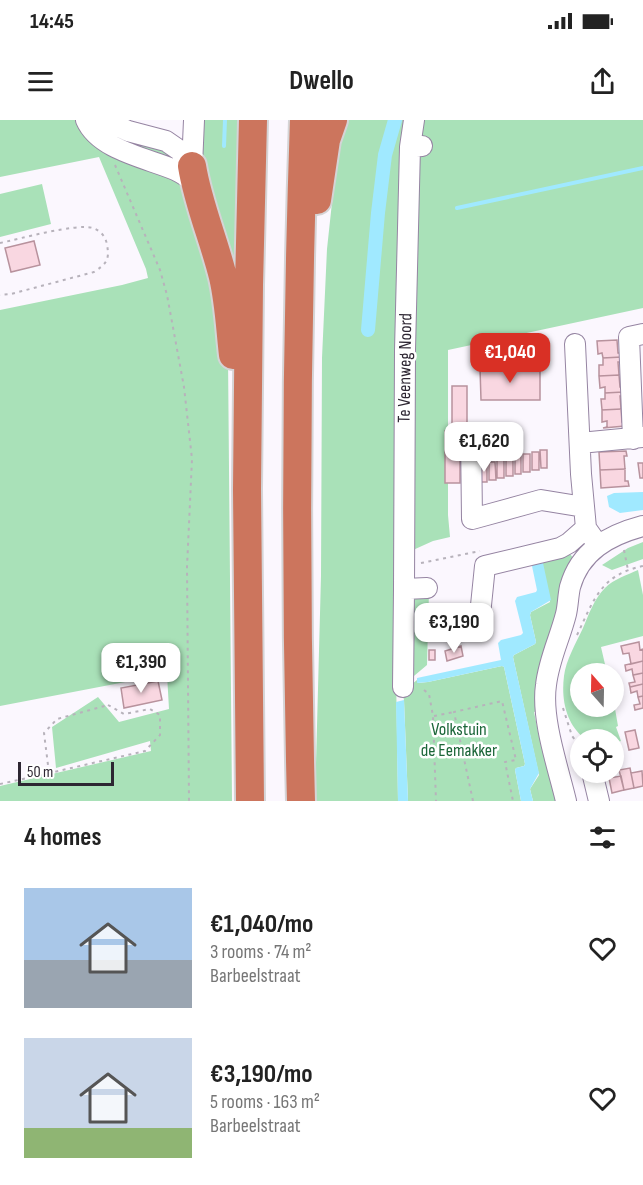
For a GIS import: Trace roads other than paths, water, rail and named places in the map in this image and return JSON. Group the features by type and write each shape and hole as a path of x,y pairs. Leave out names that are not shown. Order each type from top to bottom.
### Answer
{"highway":[{"path":"250,801 247,489 249,285 254,120"},
{"path":"301,801 297,547 299,310 304,120"},
{"path":"299,310 321,166 333,120"},
{"path":"194,174 225,291 247,489"}],"street":[{"path":"86,120 91,130 105,142 145,159 194,174"},
{"path":"105,120 128,131 165,141 179,150 194,174"},
{"path":"194,120 194,174"},
{"name":"Te Veenweg Noord","path":"403,687 405,350 416,147 414,120"},
{"path":"639,438 629,337 643,334"},
{"path":"576,344 581,474 586,528 598,545"},
{"path":"639,438 639,411 643,411"},
{"path":"471,436 472,519 541,500 584,507"},
{"path":"580,443 639,438"},
{"path":"566,801 547,720 546,686 552,655 566,615 570,587 579,568 598,545 620,533 643,526"},
{"path":"480,615 485,566 560,548 570,543 586,528"},
{"path":"566,615 596,565 614,550 643,537"},
{"path":"404,589 427,588"},
{"path":"595,783 599,801"}],"water":[{"path":"643,492 643,510 620,513 609,507 607,496 614,493"},
{"path":"541,561 551,600 531,612 535,644 513,657 539,773 530,789 533,801 521,801 515,770 525,764 504,667 428,682 417,683 417,678 501,660 498,643 523,633 515,601 517,597 536,592 532,566"},
{"path":"404,700 408,801 398,801 396,702"}],"waterway":[{"path":"224,146 225,120"},
{"path":"368,330 385,155 395,120"},
{"path":"457,208 643,168"}],"park label":[{"name":"Volkstuin de Eemakker","path":"459,739"}]}
